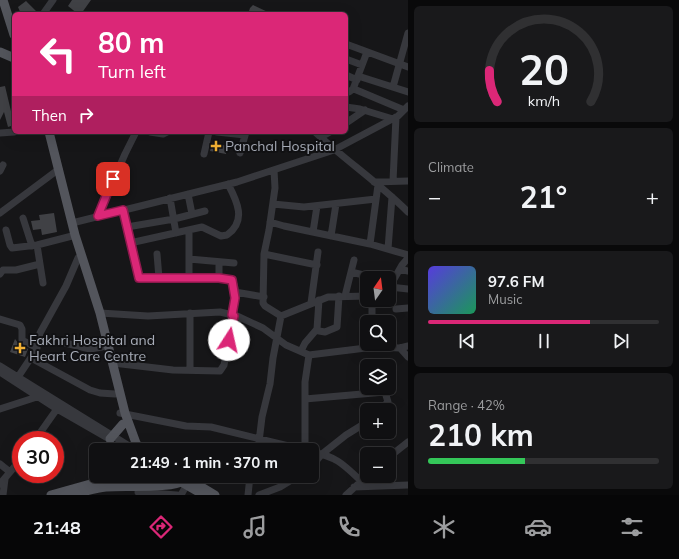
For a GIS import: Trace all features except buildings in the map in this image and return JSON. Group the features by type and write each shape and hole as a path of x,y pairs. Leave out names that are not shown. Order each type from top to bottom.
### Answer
{"main road":[{"path":"3,0 12,29"},
{"path":"8,0 12,13"},
{"path":"0,52 12,57"},
{"path":"0,58 12,62"},
{"path":"47,134 100,313 113,363 123,424 130,443"},
{"path":"49,134 72,236 115,394 136,443"},
{"path":"111,438 123,424"},
{"path":"51,495 97,483"},
{"path":"72,495 105,487 138,491 174,483"},
{"path":"188,483 204,495"},
{"path":"189,483 216,495"}],"street":[{"path":"44,12 50,1"},
{"path":"393,87 398,64 408,32"},
{"path":"348,45 408,67"},
{"path":"348,92 352,91 354,88 367,52"},
{"path":"348,60 362,65"},
{"path":"348,76 408,92"},
{"path":"354,88 407,110"},
{"path":"348,107 395,117"},
{"path":"348,122 365,110"},
{"path":"72,223 228,184 334,150 407,110"},
{"path":"393,181 395,117"},
{"path":"0,133 12,132"},
{"path":"98,216 135,134"},
{"path":"204,154 209,134"},
{"path":"240,153 245,134"},
{"path":"317,134 408,212"},
{"path":"321,138 327,134"},
{"path":"0,213 57,170"},
{"path":"274,170 275,188 264,254 263,303 265,306 281,316"},
{"path":"376,183 408,181"},
{"path":"370,244 376,200 376,183"},
{"path":"130,243 202,228 221,236 229,234 236,224 239,209 228,184"},
{"path":"188,194 192,214"},
{"path":"388,249 392,197"},
{"path":"170,198 176,233"},
{"path":"273,204 298,207 376,200"},
{"path":"330,236 336,204"},
{"path":"313,232 317,206"},
{"path":"113,363 173,370 220,371 223,369 235,302 235,292 232,280 219,278 139,278 123,210"},
{"path":"127,227 174,219 205,211"},
{"path":"23,218 35,246 43,283"},
{"path":"270,222 370,244 408,255"},
{"path":"6,230 11,247 35,246 72,236"},
{"path":"189,231 189,278"},
{"path":"311,303 318,252"},
{"path":"157,254 159,278"},
{"path":"264,254 317,265"},
{"path":"17,380 37,348 40,333 66,286 78,258"},
{"path":"396,276 408,258"},
{"path":"189,259 234,263"},
{"path":"317,329 325,332 337,327 342,296 354,260"},
{"path":"219,262 219,278"},
{"path":"0,274 3,270 16,270 40,264"},
{"path":"400,270 408,271"},
{"path":"351,272 360,274"},
{"path":"396,286 408,289"},
{"path":"235,292 264,297"},
{"path":"281,316 328,297 360,296"},
{"path":"301,351 305,343 317,329 319,300"},
{"path":"396,309 408,308"},
{"path":"100,313 148,316 220,312 233,315 263,328 286,345 309,355 360,348"},
{"path":"190,313 190,370"},
{"path":"259,443 281,316"},
{"path":"0,319 20,325 22,329 22,340 37,348"},
{"path":"65,343 90,349 102,347"},
{"path":"396,348 408,346"},
{"path":"400,348 408,358"},
{"path":"305,443 305,382 309,355"},
{"path":"31,358 90,390 100,393 115,394"},
{"path":"0,366 37,397 59,406 111,438 122,443"},
{"path":"0,372 46,394 59,406"},
{"path":"305,399 385,392 388,402 387,403"},
{"path":"0,409 46,394"},
{"path":"41,431 59,406"},
{"path":"122,413 186,426 211,427 280,443"},
{"path":"319,458 360,426"},
{"path":"396,451 408,442"},
{"path":"319,453 339,461 360,480"},
{"path":"0,464 10,472"},
{"path":"3,495 3,482 12,470"},
{"path":"346,495 360,482"},
{"path":"181,495 184,483"},
{"path":"248,495 249,483"},
{"path":"259,495 280,487 286,483"},
{"path":"354,487 408,485"},
{"path":"138,491 177,495"}],"place":[{"name":"Panchal Hospital","path":"216,146"},
{"name":"Fakhri Hospital and Heart Care Centre","path":"20,348"}],"route":[{"path":"113,179 98,216 123,210 137,276 139,278 229,278 233,281 235,302 229,340"}]}
